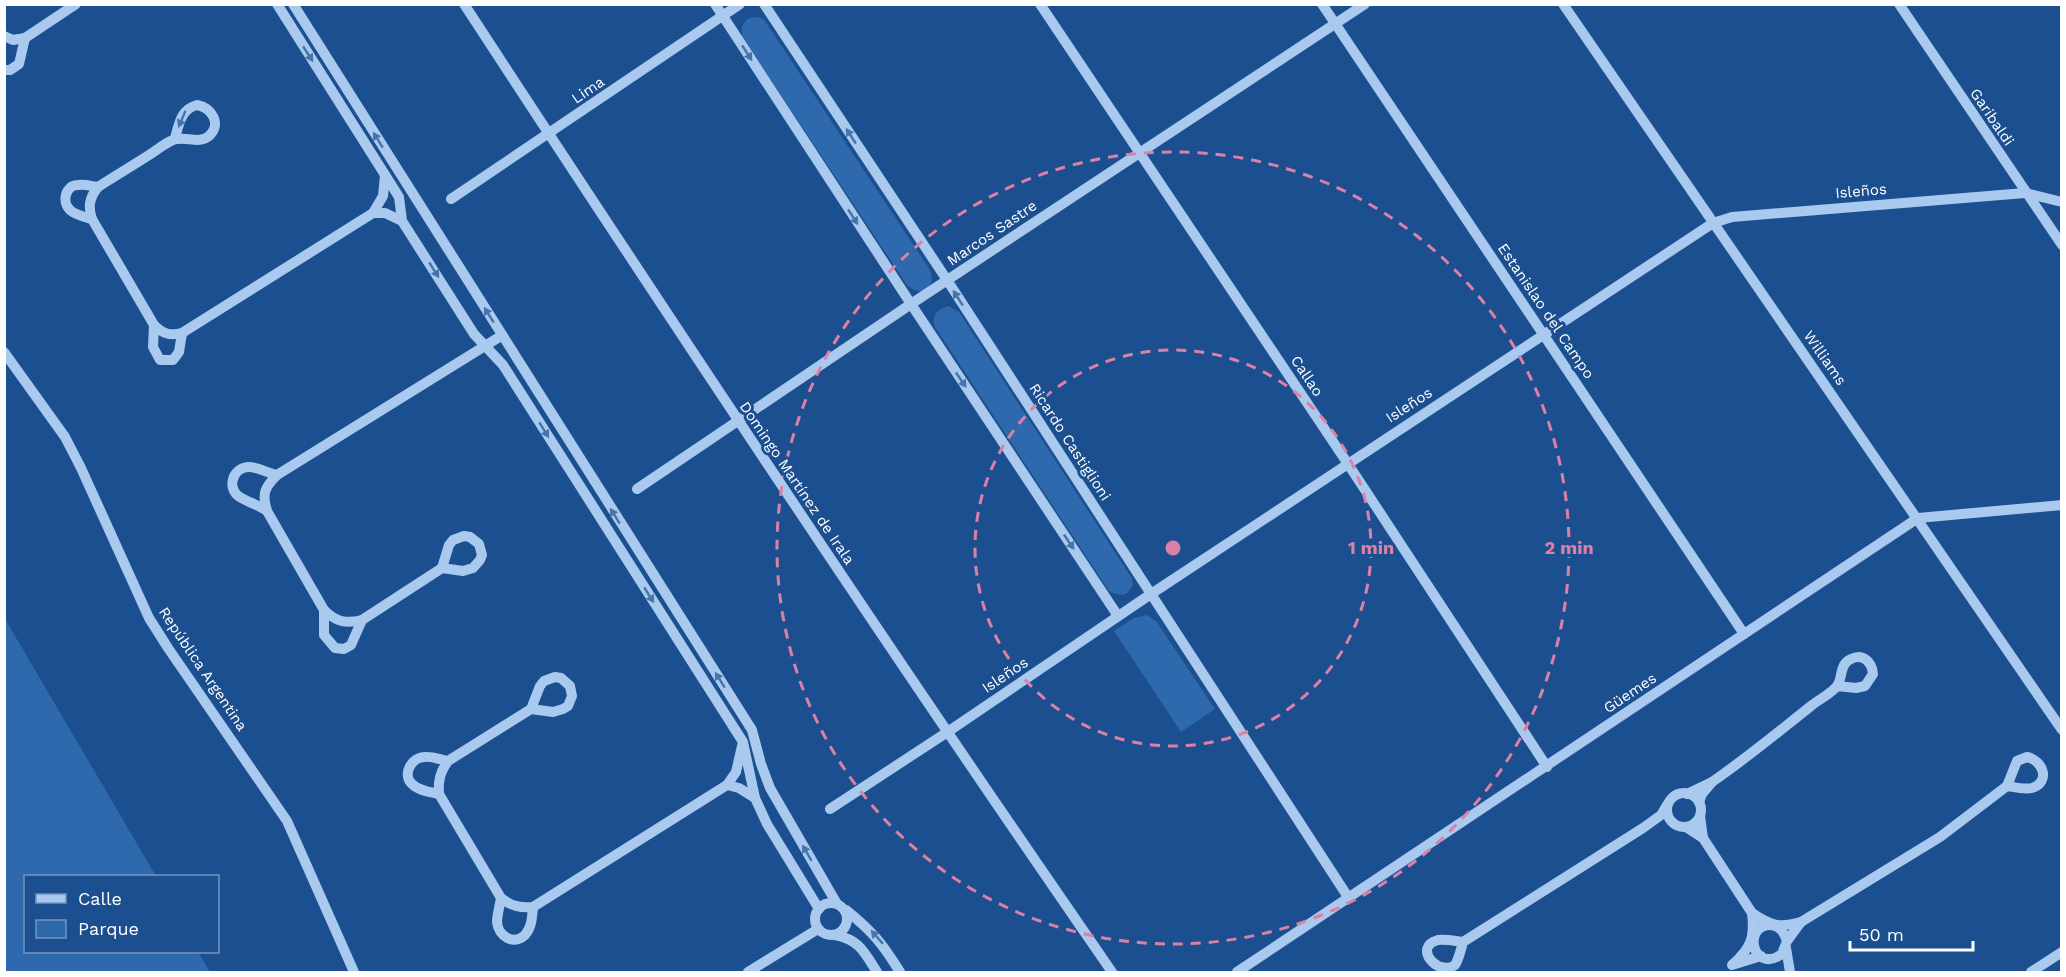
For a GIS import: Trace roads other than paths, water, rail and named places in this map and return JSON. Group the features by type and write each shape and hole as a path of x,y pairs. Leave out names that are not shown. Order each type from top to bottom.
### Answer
{"street":[{"path":"4,36 13,40 25,38 76,4"},
{"path":"277,4 399,197 402,221 474,334 503,365 743,742 755,798 767,824 819,909"},
{"path":"293,4 752,730 760,764 770,788 848,917 847,925 842,932 835,935"},
{"name":"Domingo Martínez de Irala","path":"464,4 737,421 946,733 1112,972"},
{"path":"715,4 910,304 1118,616"},
{"name":"Lima","path":"451,199 741,4"},
{"name":"Ricardo Castiglioni","path":"764,4 947,280 1348,897"},
{"name":"Callao","path":"1040,4 1348,464 1546,767"},
{"name":"Estanislao del Campo","path":"1322,4 1744,634"},
{"name":"Marcos Sastre","path":"637,489 910,304 1365,4"},
{"name":"Williams","path":"1563,4 1918,518 2061,730"},
{"name":"Garibaldi","path":"1899,4 2061,245"},
{"path":"4,70 10,70 19,64 25,38"},
{"path":"175,138 98,187 91,195 89,209 92,219 154,325 161,332 172,336 182,333 373,213 383,196 385,174"},
{"path":"92,219 70,210 65,195 70,187 76,184 98,187"},
{"path":"399,197 410,190"},
{"name":"Isleños","path":"830,809 1713,223 1731,217 2025,193 2061,202"},
{"path":"373,213 385,213 402,221"},
{"path":"154,325 153,347 160,360 173,360 179,352 182,333"},
{"path":"442,568 362,620 349,623 334,620 324,610 267,511 263,497 268,483 277,475 501,336"},
{"name":"República Argentina","path":"4,352 65,438 81,468 149,618 287,821 354,972"},
{"path":"267,511 256,503 239,497 234,492 231,483 234,475 242,468 250,467 277,475"},
{"name":"Güemes","path":"1237,972 1918,518 2061,506"},
{"path":"324,610 324,635 334,648 344,649 351,645 362,620"},
{"path":"1463,942 1643,828 1661,815 1672,798 1679,794 1687,794 1712,782 1744,760 1837,686"},
{"path":"531,709 448,761 442,769 438,785 439,794 501,898 509,905 524,908 533,907 728,785 736,772 743,742"},
{"path":"439,794 419,789 411,784 407,776 409,766 416,759 425,757 448,761"},
{"path":"1703,838 1699,802 1702,794 1712,782"},
{"path":"728,785 739,788 755,798"},
{"path":"1722,972 1741,957 1758,930 1765,926 1788,926 1801,922 1940,837 2007,786"},
{"path":"1687,794 1699,802"},
{"path":"1667,805 1669,820 1675,825"},
{"path":"1686,827 1695,823 1700,816"},
{"path":"1643,828 1658,824 1675,825 1686,827 1703,838 1752,913 1785,934 1789,972"},
{"path":"501,898 497,923 501,933 514,941 524,936 531,923 533,907"},
{"path":"877,972 862,950 849,938 825,934 818,929 816,915 824,904 841,906 869,928 882,943 900,972"},
{"path":"1752,913 1755,951 1789,972"},
{"path":"1732,965 1782,954 1801,922"},
{"path":"748,972 818,929"},
{"path":"2031,972 2061,952"}]}
